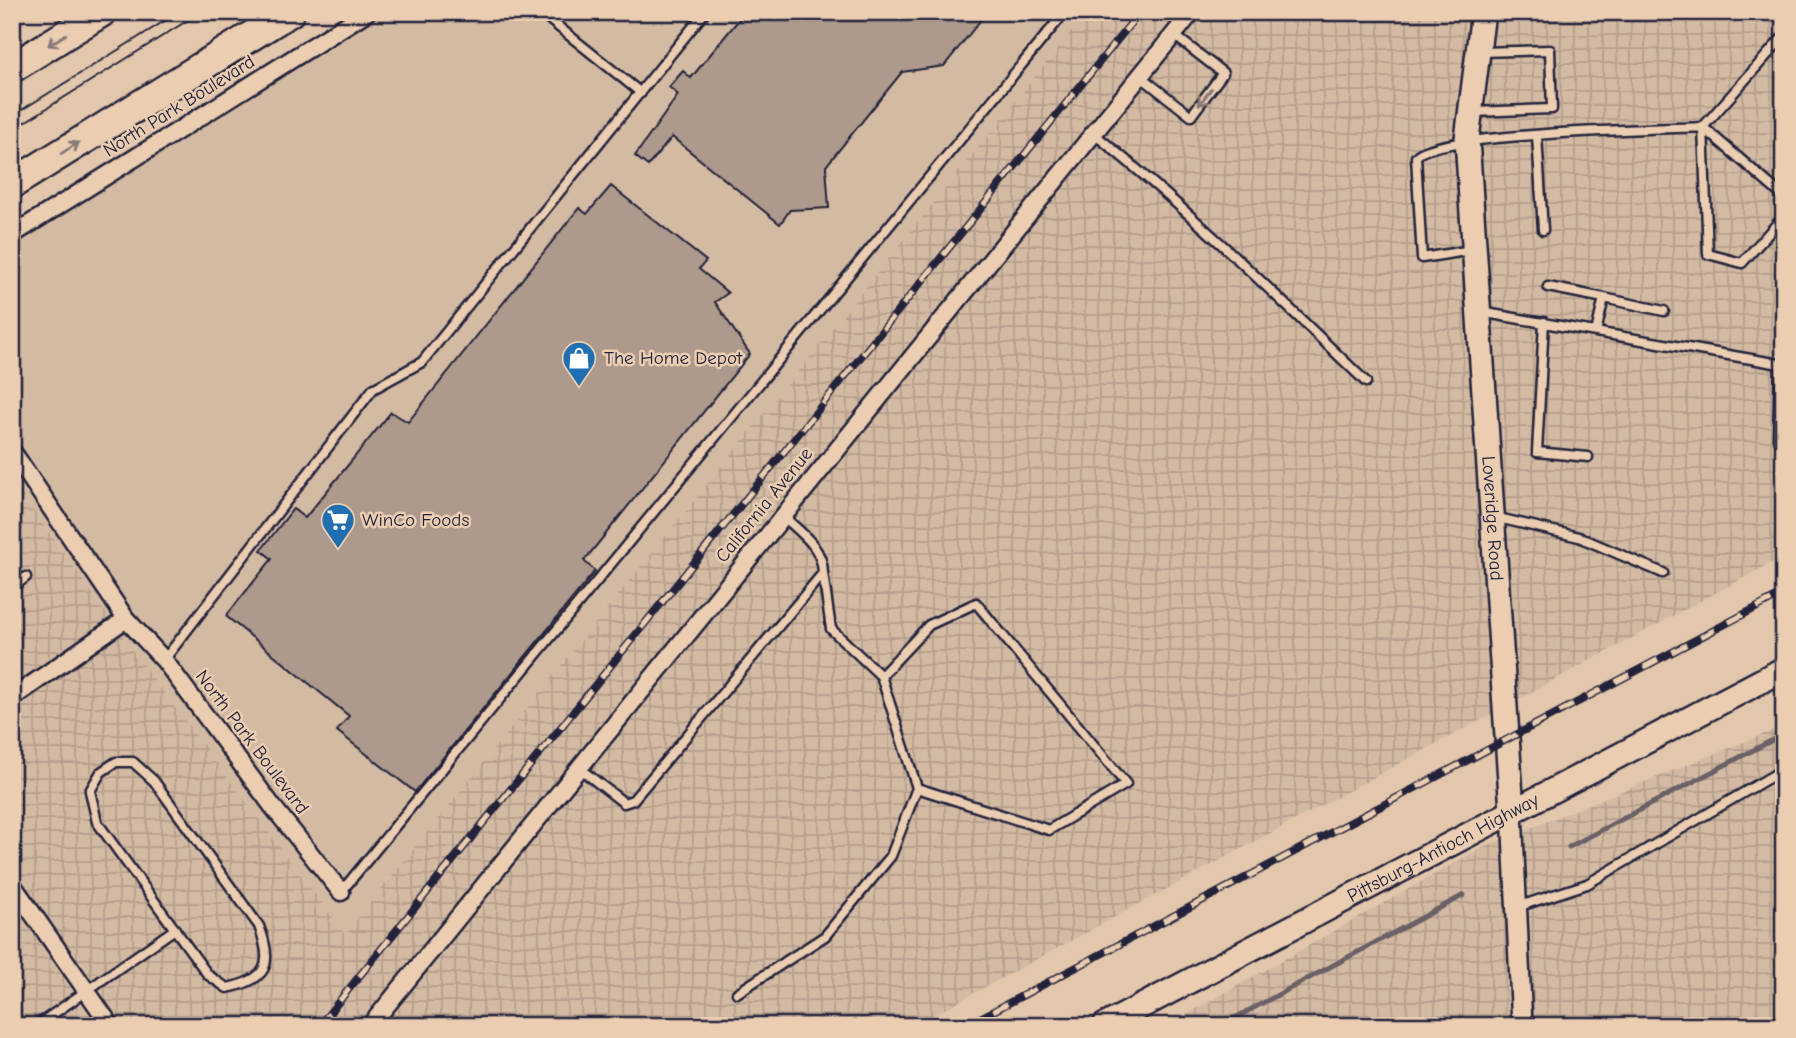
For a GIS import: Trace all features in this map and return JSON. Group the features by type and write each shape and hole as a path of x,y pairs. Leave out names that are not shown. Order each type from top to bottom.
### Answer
{"highway":[{"path":"12,68 102,12"},
{"path":"12,184 290,12"}],"main road":[{"name":"Loveridge Road","path":"1483,12 1467,139 1512,811"},
{"name":"Pittsburg-Antioch Highway","path":"1104,1026 1784,669"}],"street":[{"name":"North Park Boulevard","path":"12,235 368,12"},
{"name":"California Avenue","path":"370,1026 1192,12"},
{"name":"North Park Boulevard","path":"12,451 126,619 164,660 273,807 341,892"},
{"path":"12,698 126,619"},
{"name":"Loveridge Road","path":"1512,811 1522,1026"},
{"path":"12,884 111,1026"}],"lane":[{"path":"540,12 640,93"},
{"path":"164,660 373,389 422,362 705,12"},
{"path":"341,892 1065,12"},
{"path":"1140,76 1191,116 1223,73 1174,35"},
{"path":"1784,36 1703,127 1708,254 1742,263 1784,216"},
{"path":"1470,112 1552,109 1550,50 1476,52"},
{"path":"1474,250 1425,259 1421,256 1418,153 1467,139 1703,127 1784,197"},
{"path":"1093,133 1199,220 1222,247 1366,382"},
{"path":"1537,136 1543,230"},
{"path":"1548,287 1664,311"},
{"path":"1596,332 1604,298"},
{"path":"1478,311 1780,364 1778,438"},
{"path":"1544,323 1537,452 1588,457"},
{"path":"737,993 825,936 891,856 917,788 881,676 831,629 823,559 808,539 783,516"},
{"path":"1491,516 1579,537 1663,573"},
{"path":"579,768 624,803 633,800 823,573"},
{"path":"12,588 26,577"},
{"path":"881,676 929,625 976,603 1126,785 1049,830 917,788"},
{"path":"116,762 133,762 162,792 259,926 266,945 266,966 251,983 227,988 208,975 175,929 97,822 90,791 101,772 116,762"},
{"path":"1516,907 1587,884 1784,769"},
{"path":"36,1026 175,929"}],"shaded area":[{"path":"364,12 1087,12 345,934 138,658 12,480 12,223"},
{"path":"1087,12 1784,12 1784,556 913,1026 12,1026 12,480 138,658 345,934"},
{"path":"1784,726 1784,1026 1166,1026 1483,847"}],"building":[{"path":"745,12 987,12 944,66 902,72 826,166 829,208 790,210 780,224 672,137 648,166 635,156 678,95 669,87 683,71 691,78"},
{"path":"611,186 706,261 699,269 728,293 715,302 750,354 584,561 595,571 415,792 337,731 349,716 226,616 272,559 261,550 293,509 305,518 391,412 408,422 579,208 587,214"}],"waterway":[{"path":"1569,847 1784,734"},
{"path":"1220,1026 1464,895"}],"tram line":[{"path":"12,116 179,12"},
{"path":"12,130 201,12"}],"railway":[{"path":"319,1026 1140,12"},
{"path":"965,1026 1784,593"}],"place":[{"name":"The Home Depot","path":"579,388"},
{"name":"WinCo Foods","path":"338,550"}]}
